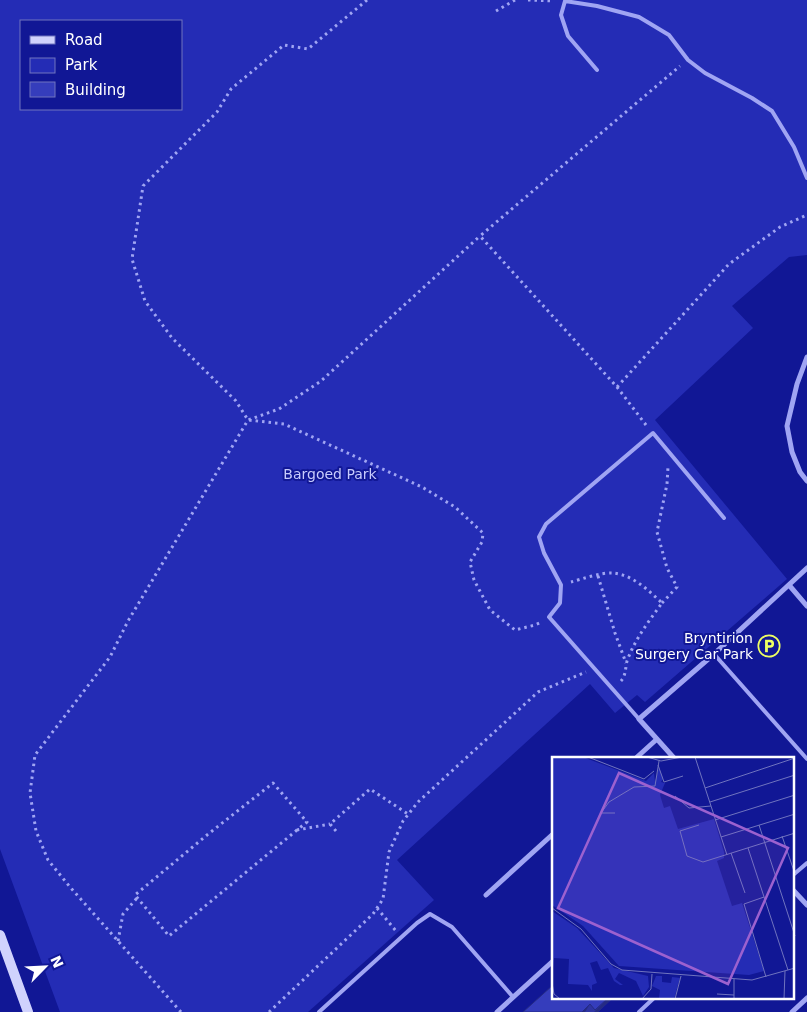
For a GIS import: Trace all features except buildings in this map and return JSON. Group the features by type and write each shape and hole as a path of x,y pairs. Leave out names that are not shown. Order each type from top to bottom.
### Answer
{"street":[{"path":"807,357 797,384 787,426 792,452 800,472 807,481"},
{"path":"673,757 639,718 714,654 807,568"},
{"path":"789,585 807,606"},
{"path":"637,757 657,739"},
{"path":"486,895 552,835"},
{"path":"794,891 807,905"},
{"path":"0,935 28,1012"},
{"path":"497,1012 552,961"},
{"path":"792,1012 807,998"}],"lane":[{"path":"597,70 568,36 562,16 565,1 597,6 639,17 669,35 688,60 704,73 752,98 772,111 794,147 807,178"},
{"path":"639,718 549,617 560,603 561,584 544,552 540,537 546,524 653,433 724,518"},
{"path":"714,654 807,759"},
{"path":"794,874 807,863"},
{"path":"319,1012 401,937 430,914 452,927 513,997"},
{"path":"639,1012 652,1000"}],"path":[{"path":"248,420 236,400 172,338 146,301 132,259 143,186 217,112 232,89 284,45 308,49 367,0"},
{"path":"496,11 515,0"},
{"path":"528,0 565,1"},
{"path":"182,1012 48,860 36,831 30,793 35,754 110,656 128,620 248,420 279,409 321,381 480,236 688,60"},
{"path":"617,387 729,264 780,227 807,215"},
{"path":"480,236 617,387 653,433"},
{"path":"248,420 284,424 422,487 455,507 483,533 482,542 470,562 474,580 490,610 515,630 535,625 549,617"},
{"path":"612,689 624,679 626,665 640,633 662,603 677,587 667,568 657,532 668,484 668,461 658,440"},
{"path":"561,584 612,573 646,587 662,603"},
{"path":"598,576 626,665"},
{"path":"269,1012 374,914 383,899 389,852 402,820 424,796 538,692 593,668"},
{"path":"273,784 306,822 297,830 169,936 135,895 273,784"},
{"path":"297,830 330,824 370,789 408,814"},
{"path":"330,824 336,831"},
{"path":"118,941 123,914 137,898"},
{"path":"377,908 401,937"}],"green space":[{"name":"Bargoed Park","path":"0,0 807,0 807,255 789,257 732,306 753,328 655,420 787,579 645,702 637,695 615,713 590,684 397,860 434,900 308,1012 60,1012 0,849"}],"place":[{"name":"Bryntirion Surgery Car Park","path":"769,646"}]}
